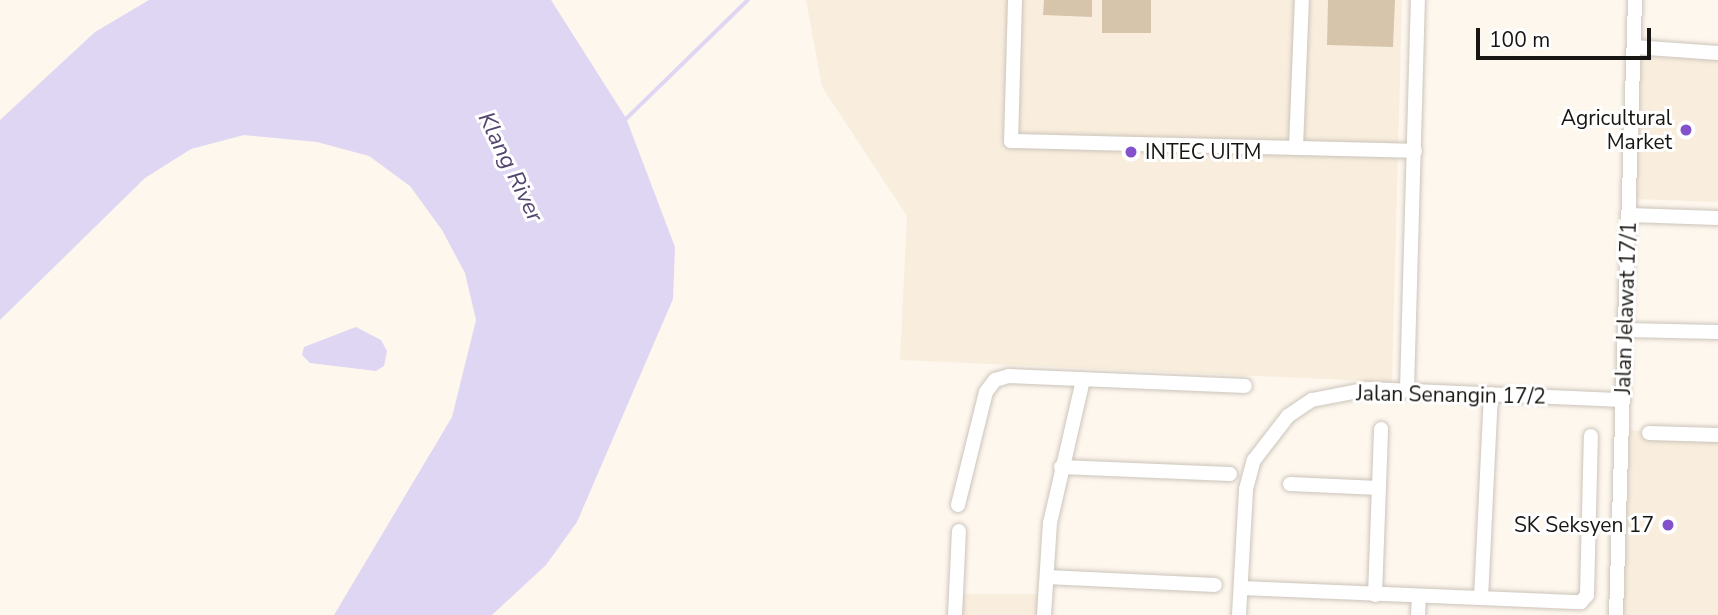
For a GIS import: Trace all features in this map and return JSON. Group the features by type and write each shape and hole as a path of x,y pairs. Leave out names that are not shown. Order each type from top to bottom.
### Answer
{"street":[{"path":"1015,0 1011,141 1415,151"},
{"path":"1296,147 1302,0"},
{"path":"1407,390 1419,0"},
{"name":"Jalan Jelawat 17/1","path":"1616,615 1635,0"},
{"path":"1634,47 1718,53"},
{"path":"1629,215 1718,218"},
{"path":"1625,330 1718,332"},
{"path":"958,505 986,391 995,380 1083,380 1245,386"},
{"path":"1044,615 1046,578 1061,467 1083,380"},
{"name":"Jalan Senangin 17/2","path":"1239,615 1246,489 1267,438 1312,400 1368,389 1623,400"},
{"path":"1481,598 1491,394"},
{"path":"1375,595 1381,429"},
{"path":"1649,433 1718,435"},
{"path":"1241,588 1581,601 1587,595 1591,436"},
{"path":"1061,467 1230,474"},
{"path":"1290,484 1379,488"},
{"path":"955,615 959,531"},
{"path":"1046,578 1215,585"},
{"path":"1418,615 1419,596"}],"shaded area":[{"name":"INTEC UITM","path":"806,0 1402,0 1392,382 900,360 907,216 822,87"},
{"path":"1044,0 1092,0 1092,17 1043,15"},
{"path":"1102,0 1151,0 1151,33 1102,33"},
{"path":"1328,0 1395,0 1393,47 1327,45"},
{"path":"1641,56 1718,60 1718,202 1636,199"},
{"name":"SK Seksyen 17","path":"1622,430 1718,435 1718,615 1616,615"},
{"path":"961,594 1040,594 1039,615 960,615"}],"water":[{"name":"Klang River","path":"149,0 551,0 626,118 675,247 673,299 577,522 546,565 492,615 334,615 452,417 476,320 465,273 442,230 410,186 369,156 317,142 244,135 191,149 145,178 0,320 0,120 95,32"},
{"path":"356,327 381,340 387,351 384,366 376,371 310,363 302,355 304,347"}],"waterway":[{"path":"624,121 748,0"}],"place":[{"name":"Agricultural Market","path":"1686,130"},
{"name":"INTEC UITM","path":"1131,152"},
{"name":"SK Seksyen 17","path":"1668,525"}]}
